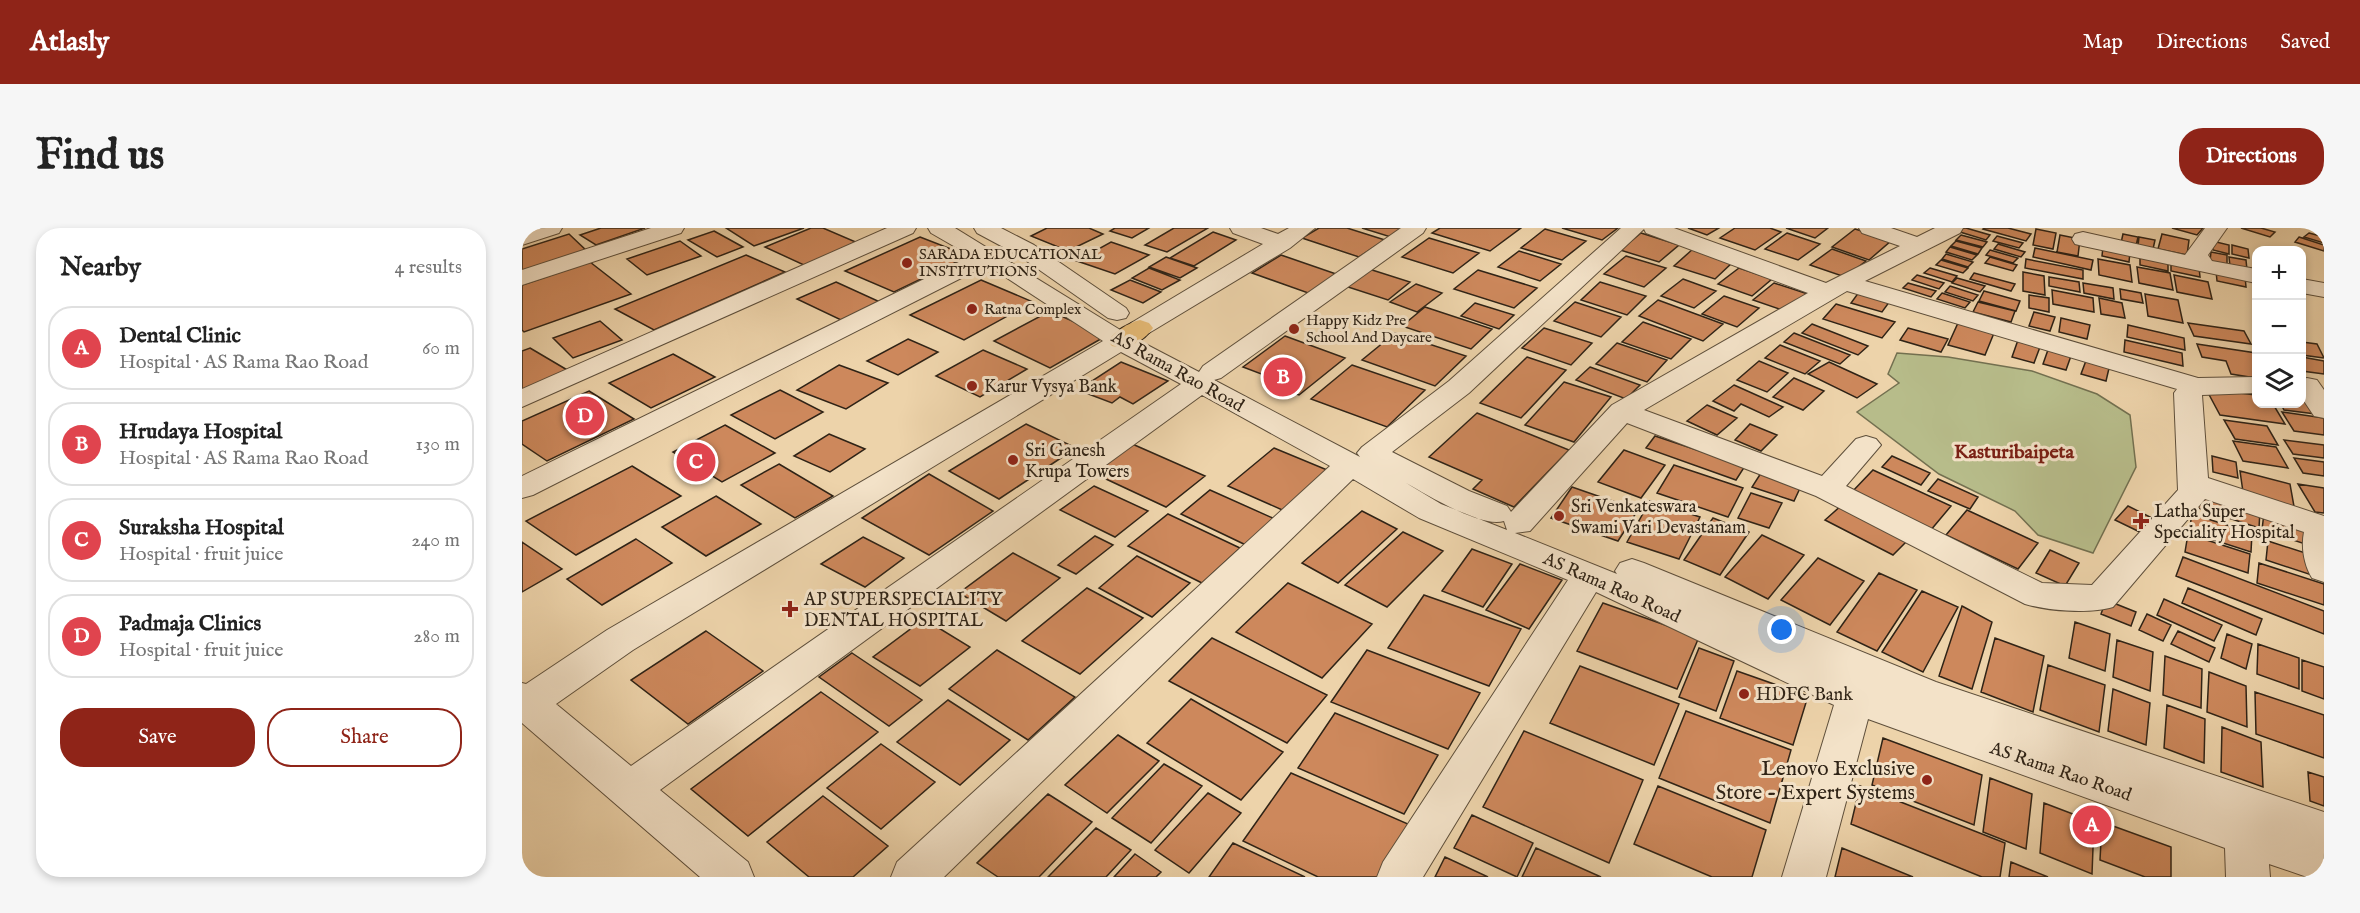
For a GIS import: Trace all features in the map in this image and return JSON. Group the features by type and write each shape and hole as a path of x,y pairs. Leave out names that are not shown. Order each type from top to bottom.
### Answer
{"street":[{"path":"522,238 551,228"},
{"path":"522,278 673,228"},
{"path":"522,399 905,228"},
{"name":"AS Rama Rao Road","path":"939,228 986,242 1130,334 1206,378 1361,459 1923,693 2324,831"},
{"path":"1241,228 1282,243"},
{"path":"732,877 630,789 524,703 620,640 1304,228"},
{"path":"630,789 1415,228"},
{"path":"913,877 1361,459 1460,387 1634,228"},
{"path":"1654,228 1836,288 2197,386 2252,385"},
{"path":"1870,228 1918,245"},
{"path":"1519,523 1622,411 1836,288 1952,228"},
{"path":"2204,266 2196,255 2216,228"},
{"path":"2083,239 2252,275"},
{"path":"522,488 986,242"},
{"path":"2306,287 2324,290"},
{"path":"1622,411 1827,489 2037,595 2101,598 2194,492 2188,393 2197,386"},
{"path":"2311,386 2324,410"},
{"path":"1827,489 1866,445"},
{"name":"AS Rama Rao Road","path":"1361,459 1430,511 1589,575 1855,698 2324,863"},
{"path":"2193,484 2324,529 2320,532 2318,543 2324,570"},
{"path":"1399,877 1589,575"},
{"path":"1804,877 1855,698"},
{"path":"2246,835 2248,877"}],"green space":[{"path":"1897,353 1948,357 2032,371 2097,394 2130,415 2136,467 2093,553 2038,535 2015,511 1939,474 1857,412 1899,383 1888,374"}],"building":[{"path":"601,228 645,228 596,245 580,235"},
{"path":"726,228 804,228 754,246"},
{"path":"811,228 823,228 858,243 806,266 765,247"},
{"path":"1047,228 1089,228 1103,234 1068,251 1031,236"},
{"path":"1115,228 1149,228 1132,238 1110,231"},
{"path":"1174,228 1208,228 1167,252 1145,245"},
{"path":"1319,228 1347,228 1385,240 1359,257 1302,238"},
{"path":"1362,228 1409,228 1394,238"},
{"path":"1440,228 1521,228 1490,251 1432,233"},
{"path":"1562,228 1618,228 1602,240"},
{"path":"1688,228 1719,228 1707,235"},
{"path":"1735,228 1770,228 1781,232 1755,250 1720,238"},
{"path":"1786,228 1828,228 1815,238"},
{"path":"1963,228 1990,235 1986,240 1960,232"},
{"path":"1984,228 2008,228 2031,234 2026,241"},
{"path":"2172,228 2203,228 2197,235"},
{"path":"2241,228 2261,228 2275,232 2270,237"},
{"path":"1545,229 1586,241 1562,260 1521,248"},
{"path":"1855,229 1892,240 1869,260 1832,247"},
{"path":"2036,229 2056,233 2053,249 2033,245"},
{"path":"714,231 743,247 717,257 688,240"},
{"path":"1213,232 1236,240 1194,266 1170,258"},
{"path":"1641,233 1679,245 1659,262 1620,250"},
{"path":"1787,233 1820,244 1798,260 1765,249"},
{"path":"2309,233 2324,237 2324,243 2304,237"},
{"path":"569,234 590,254 522,276 522,249"},
{"path":"2123,234 2138,237 2136,246 2121,243"},
{"path":"2162,234 2189,240 2187,255 2158,249"},
{"path":"1961,235 1987,242 1983,247 1956,240"},
{"path":"2060,235 2080,239 2078,256 2057,252"},
{"path":"1997,236 2023,243 2019,248 1993,241"},
{"name":"SARADA EDUCATIONAL INSTITUTIONS","path":"920,237 969,256 894,292 845,271"},
{"path":"2139,237 2155,240 2153,249 2138,246"},
{"path":"2299,237 2324,245 2324,251 2295,242"},
{"path":"1429,238 1479,253 1453,273 1402,257"},
{"path":"680,241 701,256 647,275 627,259"},
{"path":"1956,241 1982,248 1978,254 1951,246"},
{"path":"2212,241 2229,245 2229,254 2213,250"},
{"path":"1111,242 1149,255 1115,274 1077,261"},
{"path":"1998,244 2025,252 2021,257 1994,249"},
{"path":"2232,245 2248,249 2249,258 2232,254"},
{"path":"1950,247 1977,255 1972,260 1946,252"},
{"path":"2103,247 2130,252 2129,262 2102,256"},
{"path":"1694,248 1735,260 1715,279 1674,266"},
{"path":"2035,248 2093,260 2091,270 2033,257"},
{"path":"1832,249 1866,261 1845,277 1810,265"},
{"path":"1990,250 2018,258 2013,263 1986,255"},
{"path":"1519,251 1561,264 1540,281 1498,267"},
{"path":"2211,252 2227,255 2227,265 2210,261"},
{"path":"1946,254 1973,262 1968,267 1942,259"},
{"path":"746,255 785,272 654,330 615,309"},
{"path":"1281,255 1339,275 1311,294 1252,273"},
{"path":"2140,255 2168,261 2168,271 2140,265"},
{"path":"1626,256 1666,268 1644,287 1604,274"},
{"path":"1166,257 1197,268 1180,278 1149,267"},
{"path":"1990,257 2017,265 2013,271 1985,263"},
{"path":"2229,257 2246,260 2247,270 2230,266"},
{"path":"2026,259 2083,270 2083,279 2025,268"},
{"path":"2098,259 2130,265 2132,282 2099,275"},
{"path":"1941,260 1968,268 1963,273 1936,265"},
{"path":"2171,261 2199,267 2200,277 2171,271"},
{"path":"590,262 631,294 524,332 522,330 522,285"},
{"path":"2137,267 2170,273 2173,290 2139,283"},
{"path":"1149,268 1180,280 1162,290 1132,278"},
{"path":"1739,268 1772,279 1752,296 1718,284"},
{"path":"1930,268 1957,276 1952,282 1924,273"},
{"path":"1369,269 1410,282 1388,300 1345,286"},
{"path":"1478,270 1537,288 1514,308 1454,289"},
{"path":"2216,271 2245,276 2246,287 2217,281"},
{"path":"2023,272 2044,276 2045,295 2023,291"},
{"path":"1974,273 2015,284 2011,291 1970,279"},
{"path":"1917,275 1944,283 1939,289 1912,280"},
{"path":"2174,275 2208,282 2212,299 2177,292"},
{"path":"2049,277 2079,282 2080,292 2049,286"},
{"path":"1957,278 1985,286 1980,292 1952,283"},
{"path":"1683,279 1716,291 1694,308 1661,296"},
{"name":"Ratna Complex","path":"981,280 1033,302 964,340 910,315"},
{"path":"1130,280 1161,292 1143,303 1111,290"},
{"path":"836,282 880,302 841,320 797,299"},
{"path":"1600,282 1646,296 1627,315 1581,300"},
{"path":"1774,283 1808,294 1788,312 1753,300"},
{"path":"1908,283 1936,291 1931,297 1903,288"},
{"path":"2083,283 2113,288 2114,299 2084,293"},
{"path":"1416,284 1442,293 1417,312 1390,302"},
{"path":"1950,286 1978,295 1973,301 1945,292"},
{"path":"2120,289 2141,293 2143,303 2121,299"},
{"path":"2052,290 2093,298 2094,312 2053,304"},
{"path":"1984,291 2020,301 2016,311 1979,301"},
{"path":"1859,292 1890,301 1882,312 1851,303"},
{"path":"1942,293 1970,302 1965,308 1937,299"},
{"path":"2145,294 2178,300 2183,323 2148,316"},
{"path":"2029,295 2049,298 2049,312 2029,308"},
{"path":"1724,296 1759,308 1737,327 1702,314"},
{"path":"2099,298 2122,303 2125,318 2101,314"},
{"path":"1658,300 1723,324 1703,341 1639,316"},
{"path":"1575,302 1621,317 1601,337 1554,321"},
{"path":"1978,302 2015,311 2011,322 1973,312"},
{"path":"1475,303 1514,315 1499,329 1461,316"},
{"path":"1836,304 1895,322 1882,338 1823,319"},
{"path":"1425,307 1492,329 1471,349 1402,326"},
{"path":"1050,311 1106,336 1050,368 994,341"},
{"path":"2034,312 2055,317 2050,331 2029,326"},
{"path":"2061,318 2090,325 2087,339 2059,332"},
{"path":"600,321 622,340 573,358 553,338"},
{"path":"1643,322 1691,339 1671,359 1622,342"},
{"path":"1958,323 1994,333 1985,355 1948,345"},
{"path":"2188,323 2244,331 2251,344 2194,336"},
{"path":"1812,324 1868,346 1858,355 1802,333"},
{"path":"2128,325 2184,338 2185,350 2127,337"},
{"path":"1544,328 1592,343 1571,365 1522,348"},
{"path":"1908,328 1948,339 1941,352 1900,340"},
{"path":"1395,333 1466,356 1435,386 1362,360"},
{"path":"1794,333 1850,355 1840,364 1784,342"},
{"path":"1285,336 1345,358 1299,395 1273,386 1280,381 1243,367"},
{"path":"908,339 938,352 898,375 867,361"},
{"path":"2018,340 2040,347 2034,363 2012,357"},
{"path":"2125,340 2182,353 2183,366 2124,352"},
{"path":"1617,343 1667,360 1647,382 1596,364"},
{"path":"2306,343 2317,344 2324,358 2306,356"},
{"path":"2197,344 2252,352 2252,377 2231,374 2226,361 2202,357"},
{"path":"1780,345 1820,361 1805,374 1765,358"},
{"path":"2049,347 2072,353 2066,370 2043,364"},
{"path":"530,348 569,371 522,392 522,351"},
{"path":"983,350 1027,369 980,397 936,376"},
{"path":"673,354 715,377 651,408 609,383"},
{"path":"1527,357 1566,370 1521,418 1480,403"},
{"path":"2087,358 2110,364 2106,381 2081,374"},
{"path":"2306,358 2324,361 2324,374 2306,372"},
{"path":"1759,361 1788,373 1767,392 1737,380"},
{"path":"1121,362 1168,381 1133,404 1120,397 1112,403 1078,390"},
{"path":"1829,362 1877,384 1857,398 1808,374"},
{"path":"839,365 888,383 846,409 797,390"},
{"path":"1352,365 1425,390 1387,427 1311,399"},
{"path":"1590,367 1640,385 1626,399 1576,380"},
{"path":"1794,378 1824,391 1803,410 1773,397"},
{"path":"1564,382 1611,397 1574,442 1525,425"},
{"path":"1734,385 1783,407 1769,417 1741,404 1734,411 1713,401"},
{"path":"2206,389 2252,395 2252,408 2275,408 2285,424 2220,415"},
{"path":"780,390 823,412 775,439 731,415"},
{"path":"589,391 634,419 547,461 522,444 522,421"},
{"path":"2306,400 2316,414 2283,408 2306,408"},
{"path":"1707,405 1737,418 1717,435 1687,421"},
{"path":"2282,412 2324,418 2324,435 2294,431"},
{"path":"1477,413 1569,450 1514,507 1473,489 1482,480 1429,457"},
{"path":"2224,420 2267,426 2278,445 2235,439"},
{"name":"Sri Ganesh Krupa Towers","path":"1026,424 1076,448 999,499 949,471"},
{"path":"1750,424 1777,435 1761,451 1735,440"},
{"path":"725,425 775,453 722,482 673,452"},
{"path":"829,434 865,449 830,472 794,456"},
{"path":"1655,436 1745,466 1736,480 1646,448"},
{"path":"2284,440 2324,445 2324,458 2293,454"},
{"path":"2233,441 2276,447 2288,468 2243,461"},
{"path":"1130,443 1205,476 1166,507 1091,472"},
{"path":"1274,448 1332,472 1287,512 1228,486"},
{"path":"1624,450 1665,465 1641,498 1598,482"},
{"path":"1892,456 1930,473 1921,485 1882,467"},
{"path":"2212,456 2236,462 2238,478 2213,472"},
{"path":"2294,458 2324,462 2324,476 2303,473"},
{"path":"779,464 833,496 795,518 741,485"},
{"path":"1674,465 1743,488 1728,517 1657,493"},
{"path":"632,466 681,496 576,555 526,521"},
{"path":"1873,470 1951,506 1930,531 1851,493"},
{"path":"2240,471 2290,484 2295,512 2244,499"},
{"path":"1761,473 1801,486 1794,501 1752,487"},
{"path":"929,474 993,511 929,555 862,518"},
{"path":"1938,479 1978,497 1970,509 1928,491"},
{"path":"2298,484 2324,488 2324,513 2315,512"},
{"path":"1094,486 1148,511 1115,537 1060,510"},
{"path":"1572,487 1638,510 1618,541 1551,518"},
{"path":"1210,490 1277,520 1248,546 1181,514"},
{"path":"2201,491 2260,510 2259,528 2198,508"},
{"path":"1751,493 1782,503 1769,528 1738,518"},
{"path":"716,496 761,524 706,556 662,527"},
{"path":"1650,501 1700,517 1679,559 1627,542"},
{"path":"1843,504 1910,538 1893,555 1825,520"},
{"path":"2128,506 2158,521 2146,535 2115,520"},
{"path":"1967,510 2038,543 2018,569 1946,535"},
{"path":"1362,511 1397,529 1338,583 1302,563"},
{"path":"2264,513 2324,531 2324,550 2262,530"},
{"path":"1168,514 1240,548 1202,583 1128,546"},
{"path":"2192,514 2252,533 2251,552 2189,532"},
{"path":"1713,518 1749,532 1720,575 1684,560"},
{"path":"1403,532 1443,551 1387,607 1345,585"},
{"path":"2188,534 2250,554 2248,573 2185,552"},
{"path":"1762,535 1804,555 1768,599 1725,577"},
{"path":"1095,536 1113,545 1076,574 1058,565"},
{"path":"863,537 904,558 865,587 821,564"},
{"path":"636,539 672,563 602,605 567,579"},
{"path":"2268,541 2324,559 2324,579 2266,560"},
{"path":"522,542 562,569 522,592"},
{"path":"1472,549 1512,564 1483,607 1442,591"},
{"path":"2050,550 2079,563 2065,586 2036,573"},
{"path":"1013,553 1060,578 1006,621 959,593"},
{"path":"1137,556 1190,583 1152,617 1099,588"},
{"path":"2183,557 2324,611 2324,634 2176,576"},
{"path":"1818,558 1864,581 1830,625 1781,600"},
{"path":"2259,563 2324,584 2324,605 2257,583"},
{"path":"1520,564 1562,580 1529,629 1486,610"},
{"path":"1879,573 1917,590 1877,651 1837,632"},
{"path":"1288,583 1372,624 1322,678 1236,632"},
{"path":"1087,588 1143,618 1080,674 1022,641"},
{"path":"2188,588 2262,619 2256,635 2182,603"},
{"path":"1922,591 1958,607 1923,672 1882,652"},
{"path":"1424,595 1521,629 1489,686 1388,648"},
{"path":"2164,599 2222,625 2214,641 2157,615"},
{"path":"2106,600 2136,612 2131,626 2101,614"},
{"path":"1603,603 1699,637 1677,689 1577,651"},
{"path":"1962,606 1992,622 1972,689 1939,676"},
{"path":"2147,614 2171,625 2163,641 2139,630"},
{"path":"924,619 970,647 920,686 873,657"},
{"path":"2075,622 2110,634 2105,671 2069,658"},
{"path":"706,631 763,671 688,724 631,680"},
{"path":"2178,631 2215,648 2209,662 2171,644"},
{"path":"2227,634 2252,644 2246,669 2221,658"},
{"path":"1212,638 1327,695 1287,743 1169,681"},
{"path":"1995,638 2044,656 2033,712 1981,692"},
{"path":"2117,640 2153,652 2150,691 2113,677"},
{"path":"2258,644 2299,658 2299,689 2257,674"},
{"path":"1699,648 1734,661 1716,711 1679,697"},
{"path":"997,650 1075,697 1028,740 949,689"},
{"path":"1367,650 1480,693 1448,749 1331,702"},
{"path":"852,653 922,700 889,726 819,677"},
{"path":"2165,656 2202,669 2201,708 2163,695"},
{"path":"2302,660 2324,667 2324,699 2302,691"},
{"path":"2048,665 2105,685 2099,732 2040,710"},
{"path":"1580,666 1679,704 1654,765 1550,723"},
{"path":"1737,671 1808,696 1793,745 1720,718"},
{"path":"2209,672 2246,686 2247,727 2207,712"},
{"path":"2113,689 2150,703 2146,745 2108,731"},
{"path":"821,692 878,732 748,836 691,789"},
{"path":"2255,692 2324,715 2324,758 2256,734"},
{"path":"1191,699 1283,752 1241,800 1147,743"},
{"path":"948,700 1010,740 960,785 897,742"},
{"path":"2167,705 2205,719 2204,763 2164,748"},
{"path":"1686,711 1791,750 1770,823 1659,778"},
{"path":"1335,713 1438,755 1404,814 1298,768"},
{"path":"2222,727 2261,742 2263,787 2221,772"},
{"path":"1524,731 1643,780 1609,863 1483,807"},
{"path":"1118,735 1159,761 1107,813 1065,785"},
{"name":"Lenovo Exclusive Store - Expert Systems","path":"1883,738 1982,775 1974,825 1872,785"},
{"path":"881,744 935,782 881,829 827,788"},
{"path":"1164,764 1202,786 1151,843 1112,818"},
{"path":"2308,772 2324,777 2324,806 2310,801"},
{"path":"1291,773 1408,824 1378,877 1318,877 1243,841"},
{"path":"1990,778 2032,794 2026,849 1983,832"},
{"path":"1658,786 1766,830 1752,877 1712,877 1634,844"},
{"path":"1860,786 2005,843 2000,877 1982,877 1851,824"},
{"path":"1208,793 1241,813 1189,873 1155,850"},
{"path":"1048,794 1092,822 1039,877 998,877 977,863"},
{"path":"823,796 888,846 853,877 809,877 767,842"},
{"path":"2044,803 2094,822 2092,874 2040,853"},
{"path":"1472,815 1533,843 1517,877 1454,848"},
{"path":"2102,822 2171,847 2171,877 2145,877 2100,860"},
{"path":"1096,828 1131,850 1106,877 1048,877"},
{"path":"1233,843 1305,877 1209,877"},
{"path":"1536,848 1601,877 1522,877"},
{"path":"1842,848 1913,877 1835,877"},
{"path":"1135,854 1161,872 1156,877 1114,877"},
{"path":"1445,857 1488,877 1435,877"},
{"path":"2011,862 2048,877 2009,877"}],"place":[{"name":"SARADA EDUCATIONAL INSTITUTIONS","path":"907,263"},
{"name":"Ratna Complex","path":"972,309"},
{"name":"Happy Kidz Pre School And Daycare","path":"1294,329"},
{"name":"Hrudaya Hospital","path":"1283,377"},
{"name":"Karur Vysya Bank","path":"972,386"},
{"name":"Padmaja Clinics","path":"585,416"},
{"name":"Sri Ganesh Krupa Towers","path":"1013,460"},
{"name":"Suraksha Hospital","path":"696,462"},
{"name":"Sri Venkateswara Swami Vari Devastanam","path":"1559,516"},
{"name":"Latha Super Speciality Hospital","path":"2141,521"},
{"name":"AP SUPERSPECIALITY DENTAL HOSPITAL","path":"790,609"},
{"name":"HDFC Bank","path":"1744,694"},
{"name":"Lenovo Exclusive Store - Expert Systems","path":"1927,780"},
{"name":"Dental Clinic","path":"2092,825"}],"district":[{"name":"Kasturibaipeta","path":"2014,451"}]}
